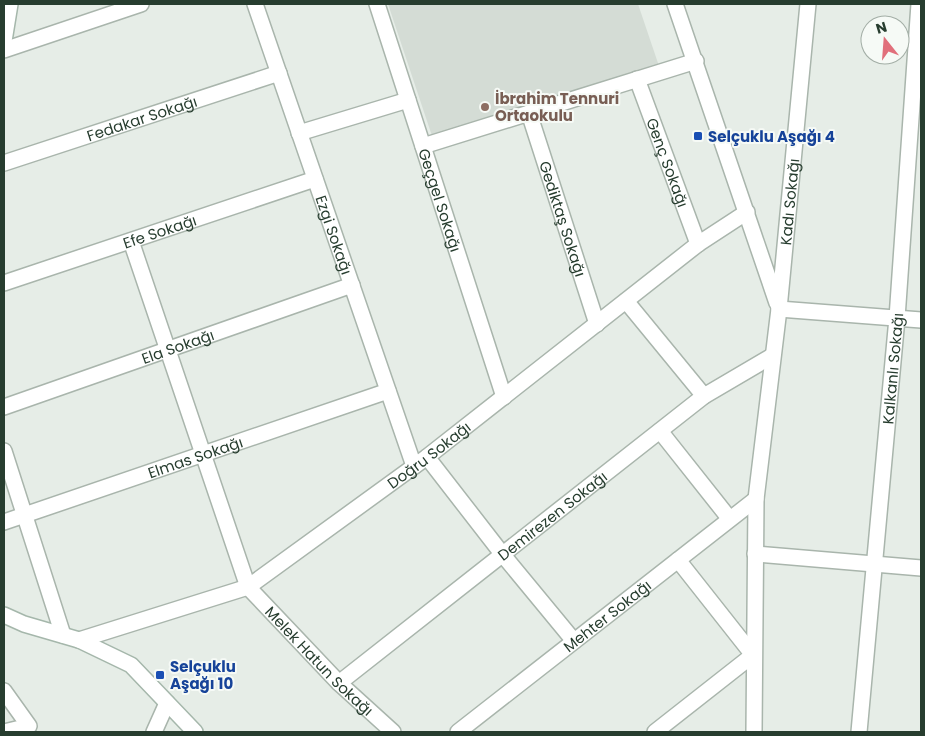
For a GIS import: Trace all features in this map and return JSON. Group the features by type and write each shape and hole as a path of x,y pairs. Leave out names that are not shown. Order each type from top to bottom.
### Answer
{"street":[{"path":"4,50 141,4"},
{"name":"Ezgi Sokağı","path":"255,4 414,466"},
{"name":"Geçgel Sokağı","path":"377,4 504,397"},
{"path":"675,4 779,309 921,320"},
{"name":"Kadı Sokağı","path":"754,732 753,654 756,499 779,309 808,4"},
{"name":"Kalkanlı Sokağı","path":"859,732 873,563 897,318 919,4"},
{"path":"4,41 8,6"},
{"path":"423,146 696,61"},
{"name":"Fedakar Sokağı","path":"4,163 279,73"},
{"name":"Genç Sokağı","path":"636,79 698,244"},
{"path":"299,133 408,100"},
{"name":"Gediktaş Sokağı","path":"529,113 597,324"},
{"name":"Efe Sokağı","path":"4,284 315,179"},
{"name":"Doğru Sokağı","path":"79,640 248,587 427,457 698,244 747,212"},
{"path":"131,241 248,587"},
{"name":"Ela Sokağı","path":"4,407 352,285"},
{"path":"626,301 704,396"},
{"name":"Demirezen Sokağı","path":"339,684 704,396 772,356"},
{"name":"Elmas Sokağı","path":"4,522 388,391"},
{"path":"660,430 729,518"},
{"path":"4,451 63,636"},
{"path":"427,457 574,641"},
{"name":"Mehter Sokağı","path":"458,732 729,518 756,499"},
{"path":"755,554 921,568"},
{"path":"655,732 753,654 678,560"},
{"name":"Melek Hatun Sokağı","path":"248,587 339,684 393,732"},
{"path":"4,615 24,624 79,640 130,665 195,732"},
{"path":"4,691 29,726 4,732"},
{"path":"154,732 167,703"}],"shaded area":[{"name":"İbrahim Tennuri Ortaokulu","path":"388,4 638,4 661,72 434,142"}],"place":[{"name":"İbrahim Tennuri Ortaokulu","path":"485,107"},
{"name":"Selçuklu Aşağı 4","path":"698,136"},
{"name":"Selçuklu Aşağı 10","path":"160,675"}]}
